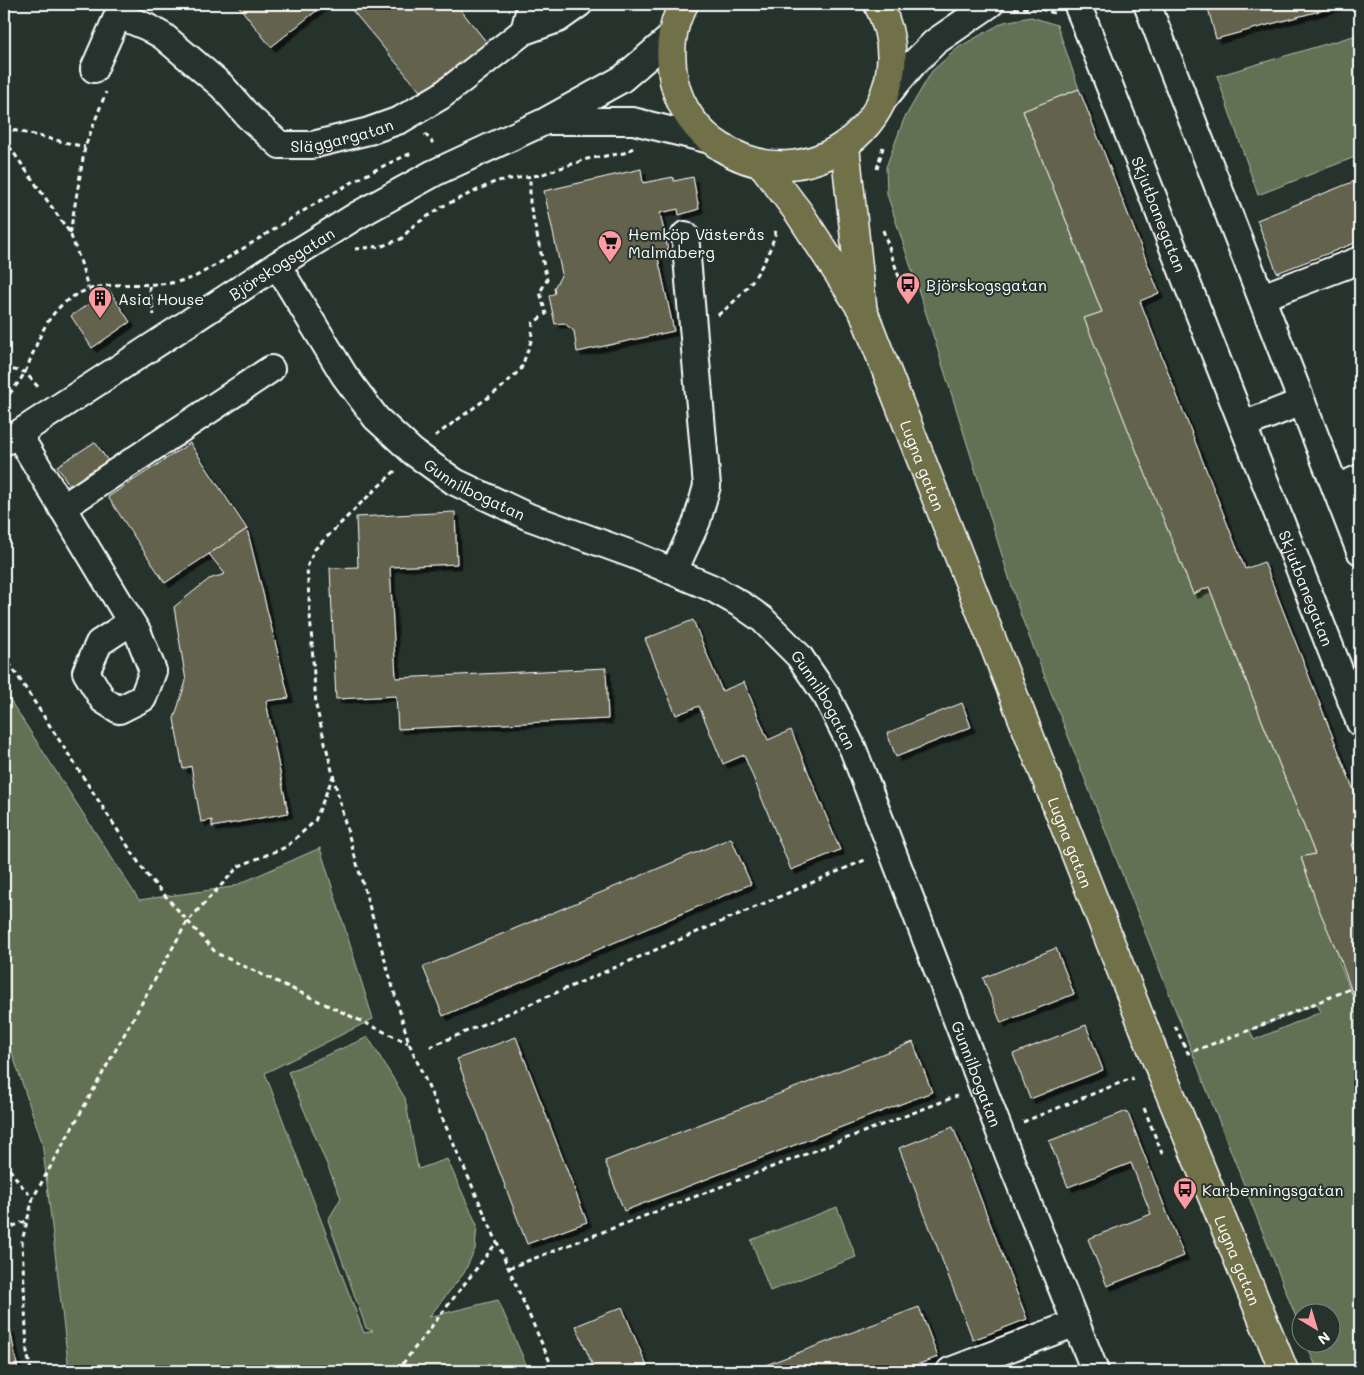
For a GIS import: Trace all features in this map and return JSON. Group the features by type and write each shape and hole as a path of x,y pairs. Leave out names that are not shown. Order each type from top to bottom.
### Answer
{"main road":[{"path":"684,4 680,9 672,36 671,65 677,94 690,119 710,140 734,156 762,164 791,165 819,159 845,146 866,126 882,102 890,74 891,45 885,17 878,4"},
{"name":"Lugna gatan","path":"845,146 862,311"},
{"name":"Lugna gatan","path":"762,164 799,213 862,311 1158,1064 1284,1371"}],"street":[{"path":"524,31 531,4"},
{"name":"Släggargatan","path":"94,69 120,9 163,36 222,86 248,116 280,145 312,145 369,131 400,120 441,96 524,31 558,19 579,4"},
{"name":"Skjutbanegatan","path":"1082,4 1079,9 1360,723"},
{"path":"1148,4 1360,551"},
{"path":"882,102 913,64 935,42 998,7"},
{"name":"Björskogsgatan","path":"11,438 338,227 434,173 546,121 622,79 672,36"},
{"name":"Björskogsgatan","path":"546,121 633,122 710,140"},
{"path":"674,572 697,521 707,486 685,235"},
{"path":"1262,297 1360,260"},
{"name":"Gunnilbogatan","path":"277,265 344,375 376,418 413,452 455,482 529,517 634,555 712,588 762,619 799,656 827,697 853,749 1094,1371"},
{"path":"62,508 272,369"},
{"path":"1243,425 1302,402"},
{"path":"11,438 62,508 131,622"},
{"path":"1336,488 1360,478"},
{"path":"950,1371 1076,1323"}],"path":[{"path":"998,7 1035,6 1056,14"},
{"path":"70,233 85,147 112,78 94,69"},
{"path":"4,128 85,147"},
{"path":"4,139 70,233 88,288"},
{"path":"876,176 886,139"},
{"path":"318,201 356,249 382,246 401,240 412,226 443,206 497,181 540,175 587,159 624,153 636,146"},
{"path":"530,177 530,204 547,280 540,292 546,314 533,323 531,341 521,369 501,388 413,452 315,549 306,567 316,706 344,819 409,1043 554,1371"},
{"path":"694,333 734,303 761,270 773,242 777,226"},
{"path":"883,228 902,286"},
{"path":"4,401 25,372 35,346 50,318 66,301 88,288 121,284 148,286 174,282"},
{"path":"146,320 154,316 148,286"},
{"path":"4,368 25,372 39,388"},
{"path":"4,655 146,874 216,953 409,1043"},
{"path":"31,1371 27,1352 22,1240 33,1198 187,922 239,866 286,847 315,821 333,776"},
{"path":"430,1047 891,849"},
{"path":"1172,1020 1188,1053 1350,989"},
{"path":"1000,1131 1132,1078 1136,1087"},
{"path":"509,1268 984,1086"},
{"path":"1142,1104 1163,1156"},
{"path":"4,1162 33,1198"},
{"path":"4,1230 27,1220"},
{"path":"397,1371 497,1242"}],"green space":[{"path":"1031,17 1057,25 1079,89 1023,111 1102,312 1085,318 1193,593 1209,587 1315,854 1301,858 1360,1015 1360,1371 1318,1371 1310,1352 1342,1352 1342,1302 1292,1302 1292,1307 1021,616 887,194 886,167 904,119 932,71 959,47 1004,22","holes":["1317,1004 1321,1012 1254,1040 1250,1030"]},
{"path":"1360,34 1360,155 1258,195 1217,76"},
{"path":"4,691 139,900 232,887 320,848 373,1019 265,1073 364,1333 373,1331 366,1328 328,1220 341,1198 288,1072 368,1037 405,1098 418,1169 447,1159 477,1225 475,1249 464,1273 429,1317 498,1300 529,1371 69,1371 42,1142 4,1029"},
{"path":"837,1207 856,1257 770,1291 751,1240"}],"building":[{"path":"237,4 325,4 271,47"},
{"path":"347,4 456,4 488,44 424,96"},
{"path":"1207,4 1345,4 1216,39"},
{"path":"1079,89 1159,293 1140,301 1245,569 1264,562 1360,806 1360,840 1352,844 1360,865 1360,1015 1341,961 1318,907 1301,857 1315,854 1209,587 1193,594 1084,318 1102,312 1023,111"},
{"name":"Hemköp Västerås Malmaberg","path":"641,169 643,183 673,177 674,181 693,177 699,209 679,215 678,209 660,213 668,250 657,253 674,331 577,352 574,331 564,323 555,324 549,296 555,293 554,288 562,274 544,191"},
{"path":"1360,179 1360,241 1277,273 1257,220"},
{"name":"Asia House","path":"109,290 130,322 92,348 71,316"},
{"path":"95,442 110,464 72,489 57,466"},
{"path":"190,443 247,529 165,583 108,497"},
{"path":"455,512 457,564 390,567 396,678 606,668 608,719 398,729 396,696 336,699 330,568 358,567 356,517"},
{"path":"247,529 289,698 266,701 288,813 212,827 212,820 201,822 191,766 183,769 174,719 186,681 174,607 209,579 225,574 209,554"},
{"path":"693,620 722,691 744,682 768,740 791,730 840,850 791,870 744,755 723,764 699,706 676,715 645,639"},
{"path":"962,703 971,727 896,757 887,733"},
{"path":"731,838 751,884 443,1016 423,967"},
{"path":"1056,948 1074,994 1001,1023 983,978"},
{"path":"1086,1025 1103,1070 1030,1099 1013,1054"},
{"path":"516,1037 587,1222 527,1244 457,1059"},
{"path":"913,1042 932,1092 624,1211 605,1161"},
{"path":"1127,1111 1184,1256 1107,1286 1088,1239 1151,1214 1131,1163 1068,1187 1049,1141"},
{"path":"953,1127 1027,1319 973,1340 899,1148"},
{"path":"622,1307 649,1371 595,1371 576,1326"},
{"path":"919,1307 938,1357 900,1371 750,1371"},
{"path":"10,1329 18,1370 4,1371 4,1330"}],"place":[{"name":"Hemköp Västerås Malmaberg","path":"610,263"},
{"name":"Björskogsgatan","path":"908,305"},
{"name":"Asia House","path":"100,319"},
{"name":"Karbenningsgatan","path":"1185,1210"}]}
